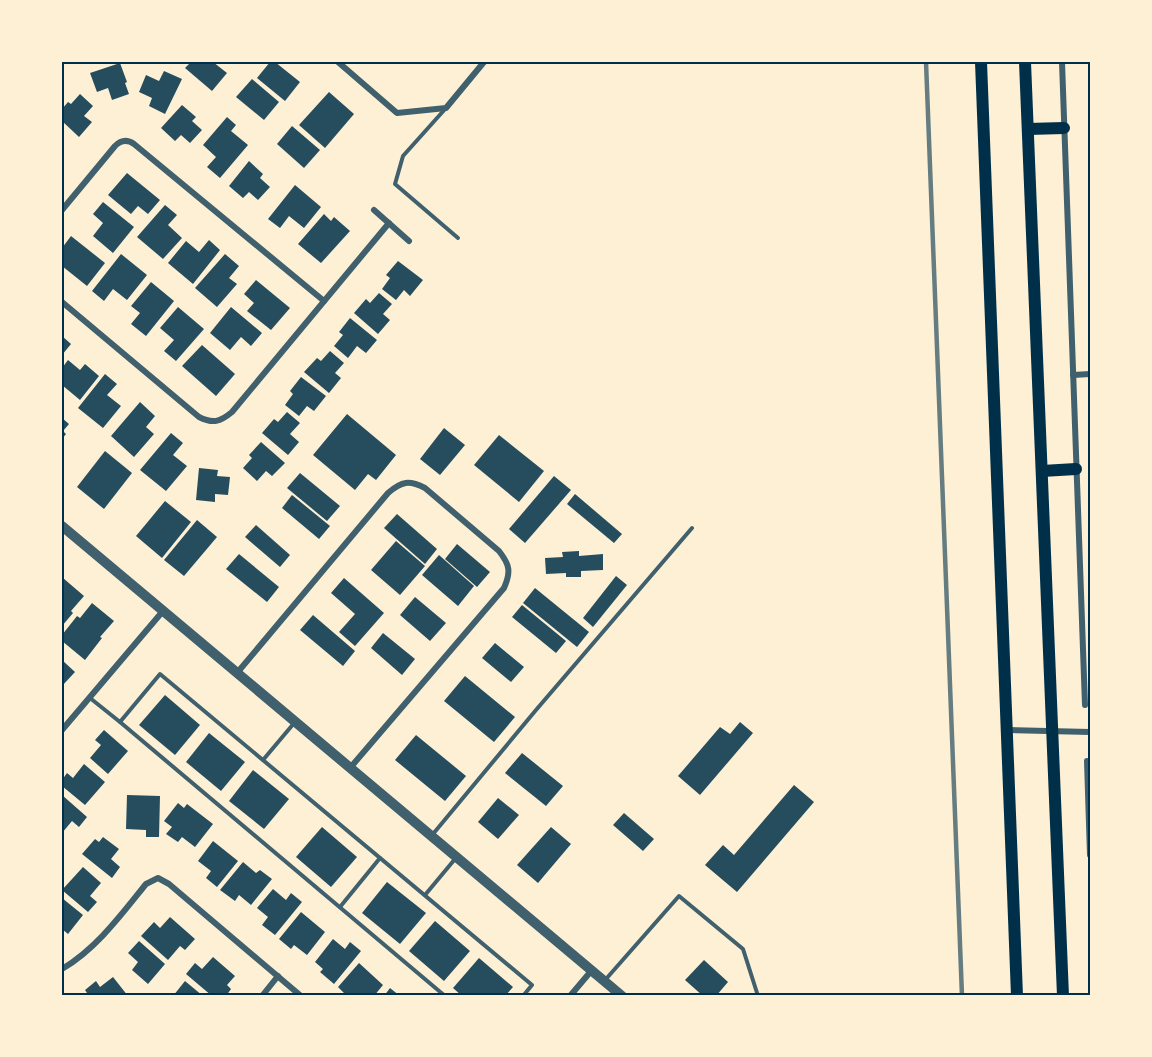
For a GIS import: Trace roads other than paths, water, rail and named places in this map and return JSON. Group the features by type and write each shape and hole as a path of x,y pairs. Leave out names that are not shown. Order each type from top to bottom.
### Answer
{"main road":[{"path":"981,62 1017,996"},
{"path":"1025,62 1063,996"},
{"path":"1028,129 1064,128"},
{"path":"1042,471 1077,469"}],"street":[{"path":"338,62 397,113 446,108 484,62"},
{"path":"1062,62 1085,705"},
{"path":"62,210 115,146 124,140 129,141 324,301"},
{"path":"374,210 409,241"},
{"path":"62,302 199,417 215,421 224,419 389,224"},
{"path":"1073,375 1090,374"},
{"path":"237,673 396,486 405,483 425,488 500,551 509,569 504,588 350,768"},
{"path":"62,526 622,996"},
{"path":"62,730 163,611"},
{"path":"1007,730 1090,732"},
{"path":"1087,761 1090,855"},
{"path":"62,969 99,940 146,884 158,878 170,884 301,996"},
{"path":"570,996 592,970"},
{"path":"262,996 278,976"}],"lane":[{"path":"446,108 403,156 395,184 458,238"},
{"path":"431,836 692,528"},
{"path":"120,722 160,674 532,985 523,996"},
{"path":"90,697 446,996"},
{"path":"263,760 295,722"},
{"path":"425,895 457,857"},
{"path":"340,907 380,858"},
{"path":"605,981 679,896 743,949 758,996"}],"railway":[{"path":"926,62 962,996"}]}
